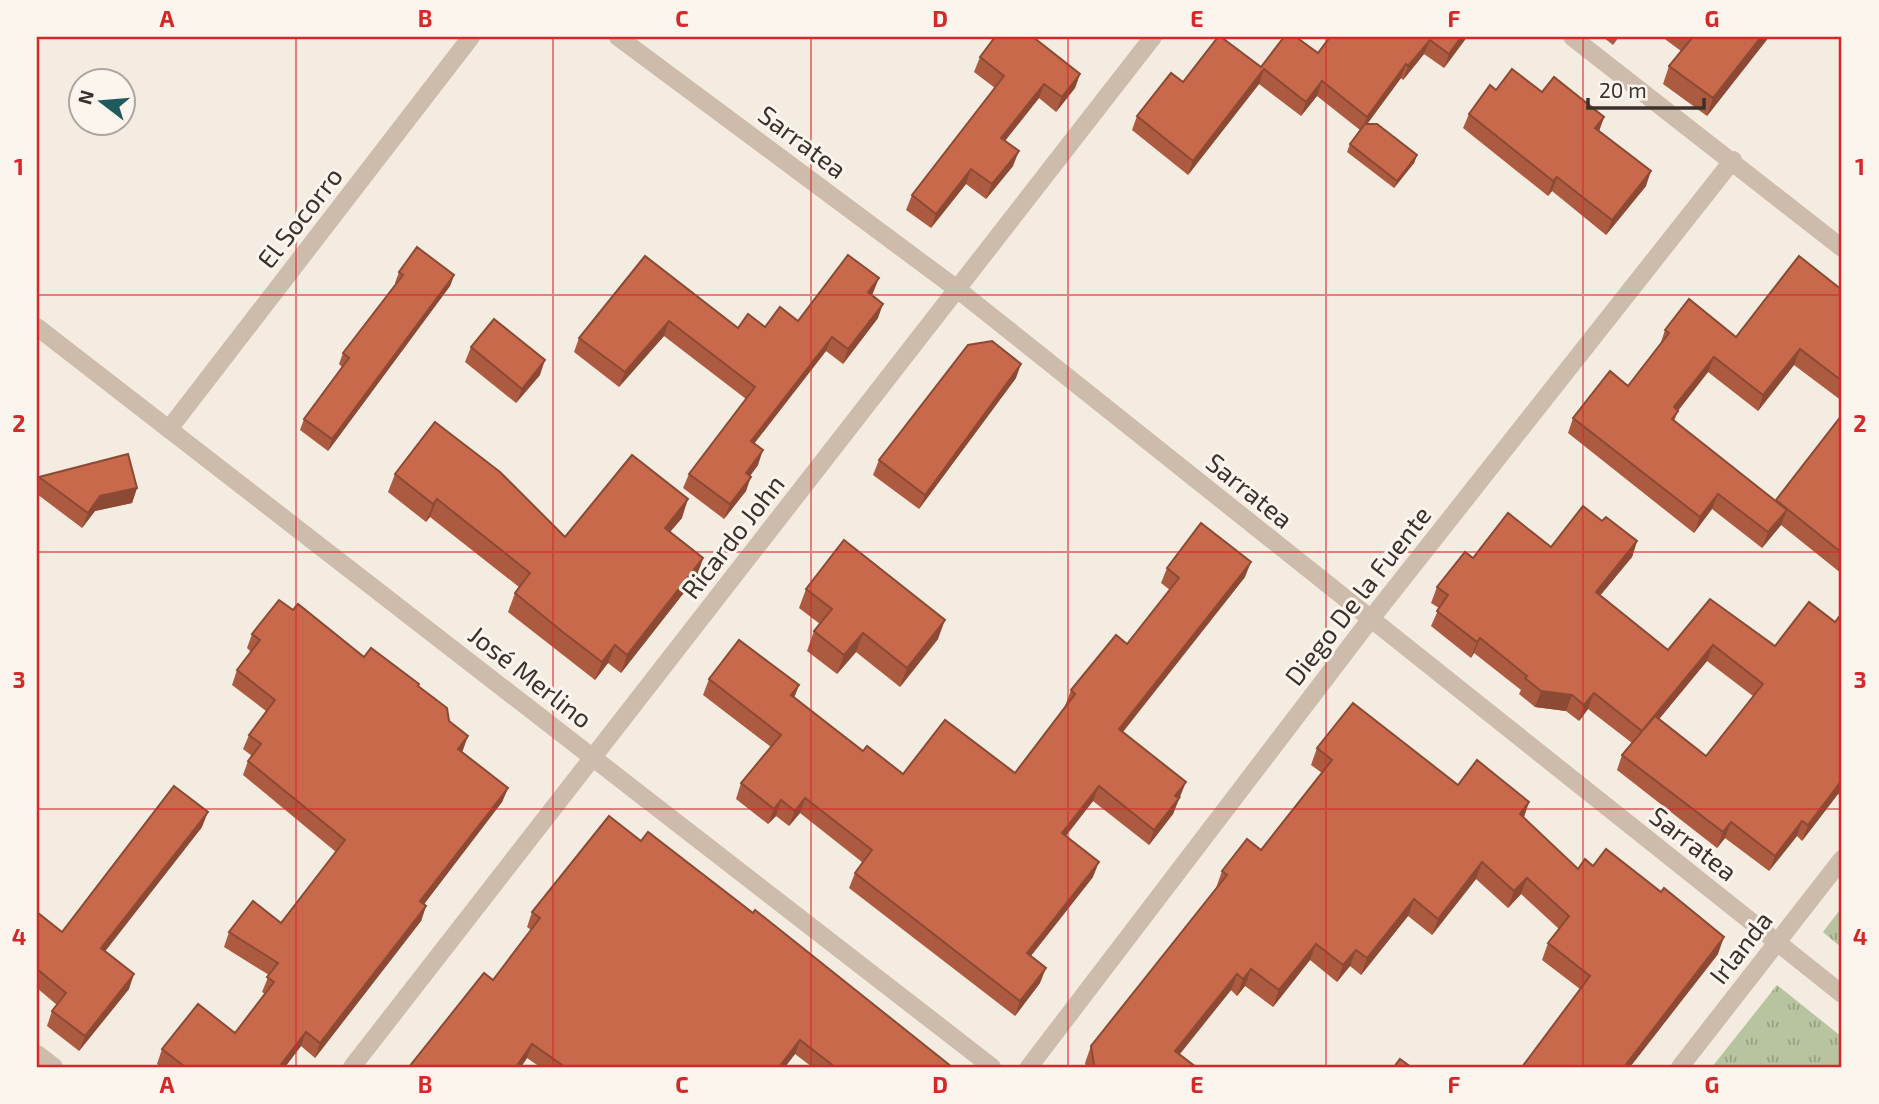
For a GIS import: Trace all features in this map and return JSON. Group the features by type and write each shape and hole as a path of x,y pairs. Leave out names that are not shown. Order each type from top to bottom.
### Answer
{"street":[{"name":"El Socorro","path":"169,429 471,37"},
{"name":"Sarratea","path":"618,37 957,289 1842,994"},
{"name":"Ricardo John","path":"352,1067 1153,37"},
{"path":"1572,37 1733,160 1842,248"},
{"name":"Diego De la Fuente","path":"1029,1067 1370,620 1733,160"},
{"name":"José Merlino","path":"37,327 992,1067"},
{"name":"Irlanda","path":"1679,1067 1842,859"},
{"path":"37,1054 54,1067"}],"green space":[{"path":"1842,907 1842,948 1823,932"},
{"path":"1777,985 1842,1037 1842,1067 1712,1067"}],"building":[{"path":"995,37 1033,37 1080,74 1062,97 1044,84 1001,138 1019,151 992,184 971,169 936,214 912,195 1004,76 980,57"},
{"path":"1218,37 1261,67 1284,37 1296,37 1318,53 1330,37 1461,37 1449,54 1430,40 1408,66 1406,64 1367,117 1322,81 1306,102 1264,69 1193,161 1137,116 1171,73 1183,82"},
{"path":"1690,37 1761,37 1713,98 1669,66 1692,38"},
{"path":"1512,69 1542,92 1554,77 1604,117 1595,128 1651,171 1612,220 1557,177 1553,181 1469,114 1490,85 1496,90"},
{"path":"1365,124 1377,124 1417,155 1397,181 1350,144"},
{"path":"417,247 454,275 332,439 304,419 349,358 343,353 403,275 399,272"},
{"path":"848,255 879,278 868,292 883,304 848,349 832,337 751,441 763,450 746,473 751,477 730,504 689,474 755,387 669,321 625,372 579,338 645,256 738,328 748,314 765,327 780,307 798,321"},
{"path":"1799,256 1842,290 1842,381 1800,349 1763,395 1714,357 1674,407 1678,411 1672,419 1787,510 1768,532 1718,494 1700,517 1573,418 1610,371 1628,386 1669,333 1665,330 1689,299 1736,337"},
{"path":"494,319 545,360 522,389 471,347"},
{"path":"992,341 1021,364 925,495 879,460 968,345"},
{"path":"1842,415 1842,553 1776,500"},
{"path":"435,422 500,472 565,537 632,455 688,499 665,528 703,558 627,655 615,645 602,662 564,633 515,593 530,573 437,499 433,504 395,474"},
{"path":"128,454 137,488 100,496 88,513 39,477"},
{"path":"1583,506 1602,521 1606,517 1637,541 1596,592 1668,650 1710,599 1775,646 1809,602 1835,622 1842,613 1842,780 1808,825 1802,821 1775,856 1731,822 1723,832 1622,755 1655,716 1706,756 1763,684 1713,645 1642,731 1594,693 1584,705 1572,695 1541,691 1525,678 1527,676 1480,638 1477,642 1437,611 1448,595 1437,587 1465,552 1473,558 1508,513 1551,547"},
{"path":"1201,523 1251,562 1119,729 1186,782 1175,796 1179,798 1154,830 1099,786 1062,833 1099,862 1027,953 1046,968 1020,1001 855,873 872,850 805,798 795,811 781,800 774,809 741,783 781,735 709,679 739,640 799,685 791,695 863,751 867,746 903,774 945,720 1015,773 1075,694 1071,690 1116,635 1127,644 1179,578 1167,568"},
{"path":"844,540 945,620 907,668 863,633 844,655 814,631 832,609 806,589"},
{"path":"279,600 293,610 298,604 364,657 371,648 419,684 418,686 447,708 449,721 468,736 458,749 508,788 420,901 426,906 320,1043 306,1032 279,1067 185,1067 162,1049 198,1004 235,1033 274,982 267,977 278,963 229,932 253,901 281,923 345,840 248,761 261,744 249,735 275,700 237,670 260,640 252,634"},
{"path":"1353,703 1458,785 1477,760 1529,802 1520,814 1578,869 1585,859 1593,866 1606,849 1661,892 1664,888 1724,937 1624,1067 1522,1067 1590,976 1548,943 1569,916 1527,878 1514,891 1482,862 1438,919 1414,899 1367,958 1356,950 1343,965 1316,944 1279,990 1251,969 1243,979 1237,974 1175,1051 1196,1067 1094,1065 1091,1046 1227,875 1222,871 1247,839 1261,850 1332,760 1317,748"},
{"path":"174,786 208,812 101,948 134,974 85,1036 52,1011 66,993 37,969 37,912 62,932"},
{"path":"609,816 641,841 648,832 753,913 755,910 952,1067 835,1067 800,1040 779,1067 565,1067 532,1044 516,1067 409,1067 484,973 493,980 540,918 532,912"},
{"path":"1400,1059 1411,1067 1394,1067"}]}
